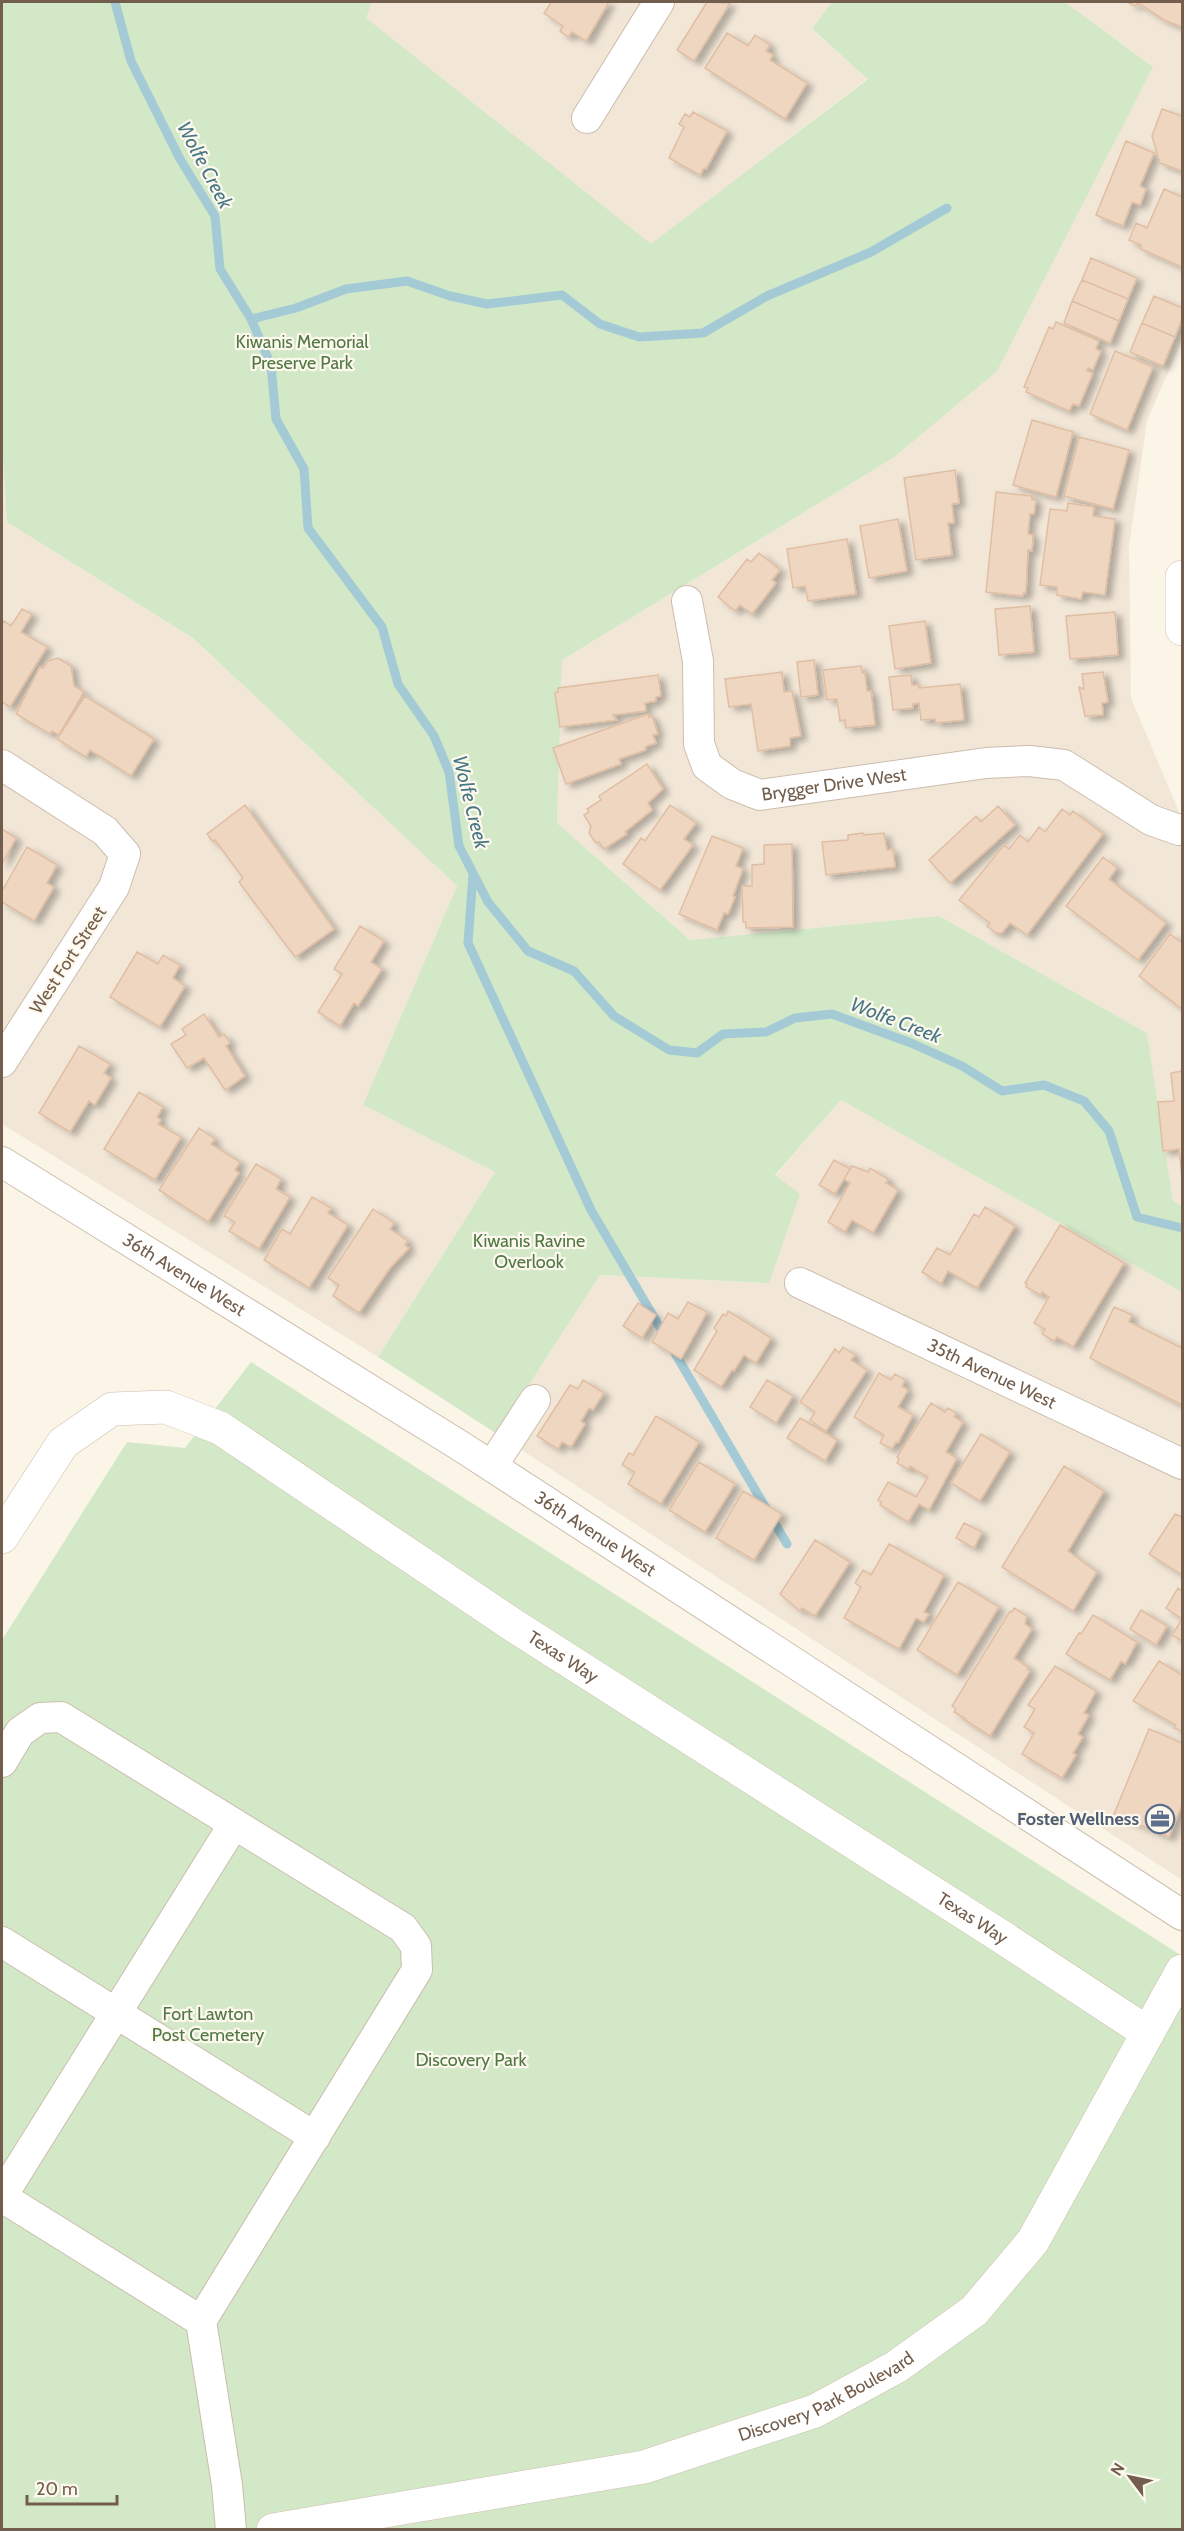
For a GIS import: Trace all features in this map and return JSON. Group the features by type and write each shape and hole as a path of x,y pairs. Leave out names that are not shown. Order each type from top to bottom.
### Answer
{"street":[{"path":"587,118 659,2"},
{"path":"1182,577 1182,630"},
{"name":"Brygger Drive West","path":"687,602 698,661 699,744 707,766 732,784 760,795 986,763 1029,761 1064,765 1151,820 1182,829"},
{"name":"West Fort Street","path":"2,765 105,831 125,854 114,887 2,1062"},
{"name":"36th Avenue West","path":"2,1162 492,1466 1182,1915"},
{"name":"35th Avenue West","path":"800,1283 1182,1464"},
{"path":"492,1466 535,1400"},
{"name":"Texas Way","path":"2,1537 63,1443 112,1409 166,1407 220,1428 513,1625 1002,1937 1148,2033"},
{"path":"2,1762 20,1732 40,1718 61,1717 403,1928 416,1946 417,1970 201,2321 227,2485 231,2529"},
{"path":"201,2321 2,2196 234,1824"},
{"path":"2,1942 315,2137"},
{"name":"Discovery Park Boulevard","path":"273,2529 644,2467 815,2411 896,2367 974,2311 1033,2241 1182,1971"}],"shaded area":[{"path":"372,2 832,2 812,30 868,78 651,245 365,18"},
{"path":"1065,2 1182,2 1182,340 1147,421 1129,547 1131,698 1182,819 1182,1206 1173,1201 1147,1033 939,916 690,940 557,823 562,660 893,458 1153,67"},
{"path":"2,443 7,522 193,638 457,886 363,1105 495,1172 378,1357 2,1124"},
{"path":"841,1100 1182,1292 1182,1880 497,1434 600,1275 769,1283 775,1176"}],"green space":[{"name":"Kiwanis Memorial Preserve Park","path":"2,2 372,2 366,18 651,244 868,79 812,29 832,2 1065,2 1153,67 997,371 893,458 562,660 557,823 690,940 939,916 1147,1033 1173,1201 1182,1206 1182,1292 841,1100 775,1175 800,1194 769,1283 600,1275 497,1434 378,1357 495,1172 363,1105 457,886 193,638 7,522 2,443"},
{"name":"Discovery Park","path":"251,1362 1182,1956 1182,2529 2,2529 2,1640 127,1442 185,1448"}],"building":[{"path":"548,2 609,2 586,41 572,32 568,37 560,31 563,26 544,13 551,3"},
{"path":"707,2 730,3 694,61 677,50"},
{"path":"1127,2 1182,2 1182,27 1164,20 1138,3 1135,6"},
{"path":"727,33 748,46 755,35 770,45 766,51 773,55 770,60 807,83 785,119 705,68"},
{"path":"1162,109 1182,116 1182,171 1160,163 1152,136"},
{"path":"693,112 727,131 706,169 704,168 700,175 669,158 684,127 679,124 685,114 690,117"},
{"path":"1126,141 1154,153 1140,186 1146,189 1140,205 1132,202 1123,226 1096,215"},
{"path":"1164,189 1182,197 1182,267 1141,249 1141,245 1129,240 1136,223 1147,228"},
{"path":"1091,258 1137,278 1128,299 1082,280"},
{"path":"1082,280 1128,299 1119,321 1072,301"},
{"path":"1154,296 1182,308 1182,319 1175,337 1142,323"},
{"path":"1072,301 1119,321 1110,343 1064,323"},
{"path":"1056,322 1099,341 1096,349 1101,351 1093,370 1088,368 1087,371 1093,373 1079,406 1073,404 1069,411 1026,392 1028,388 1024,387 1049,327 1053,329"},
{"path":"1142,323 1175,337 1163,366 1130,352"},
{"path":"1115,351 1153,367 1127,430 1090,414"},
{"path":"1032,420 1073,432 1056,497 1013,485"},
{"path":"1079,437 1129,450 1113,509 1064,496"},
{"path":"955,470 959,503 952,504 954,523 948,523 952,555 916,560 904,478"},
{"path":"996,492 1032,496 1032,500 1036,500 1034,514 1030,514 1028,534 1033,535 1032,551 1028,550 1026,593 1024,592 1023,596 986,592"},
{"path":"1068,503 1094,507 1093,516 1115,519 1105,595 1083,592 1081,599 1057,595 1057,587 1040,585 1050,509 1067,511"},
{"path":"898,519 907,571 869,578 860,526"},
{"path":"847,539 856,594 808,601 805,586 793,588 787,549"},
{"path":"759,553 780,570 772,580 776,583 752,614 740,605 735,611 718,597 747,559 751,562"},
{"path":"1030,606 1034,652 999,655 995,609"},
{"path":"22,609 32,614 21,632 47,647 10,707 2,702 2,625 4,621 11,626"},
{"path":"1115,612 1118,655 1070,659 1066,616"},
{"path":"925,621 931,663 895,669 889,626"},
{"path":"58,658 71,666 74,686 84,692 59,735 52,731 50,734 16,714 40,667 43,668 48,661"},
{"path":"814,660 818,695 801,697 797,662"},
{"path":"861,666 862,673 865,673 867,691 871,691 875,725 846,728 845,720 840,721 837,699 827,700 823,670"},
{"path":"782,672 784,692 792,691 801,736 790,738 790,746 758,751 751,704 729,707 725,679"},
{"path":"1103,672 1108,702 1102,703 1103,715 1085,716 1079,687 1084,689 1082,674"},
{"path":"658,675 661,696 656,697 656,701 645,703 646,711 613,715 617,720 560,727 555,693 558,692 558,688"},
{"path":"911,675 912,685 918,685 919,688 960,684 964,720 936,723 935,719 921,720 919,703 913,704 913,708 893,710 889,677"},
{"path":"85,696 154,739 131,776 90,750 86,757 57,739"},
{"path":"648,714 649,717 652,716 658,734 653,735 656,743 645,747 646,750 619,759 621,764 566,784 553,748"},
{"path":"647,764 663,789 648,803 652,810 625,832 627,834 604,849 589,833 591,826 584,815 589,812 587,809 601,800 599,796"},
{"path":"245,805 334,929 295,957 239,882 243,878 215,840 213,842 207,834"},
{"path":"670,805 696,823 684,839 693,845 660,890 623,864 641,838 645,841"},
{"path":"998,806 1015,825 950,883 929,860 976,816 981,822"},
{"path":"1062,809 1070,815 1073,811 1103,834 1027,935 1010,923 1002,933 996,933 987,926 990,923 959,900 1004,845 1009,849 1020,835 1028,842 1039,827 1045,832"},
{"path":"2,829 16,838 2,864"},
{"path":"863,833 864,835 884,833 887,850 893,849 895,867 826,875 822,842 848,840 848,835"},
{"path":"712,836 743,848 736,866 743,869 733,896 735,897 728,914 724,913 717,930 679,914"},
{"path":"792,844 793,927 746,928 746,922 743,922 742,886 752,886 752,865 764,864 764,845"},
{"path":"27,847 57,865 47,883 54,887 34,921 2,902 2,891"},
{"path":"1103,857 1117,868 1109,879 1166,923 1138,960 1066,906"},
{"path":"360,926 384,941 371,962 382,969 358,1006 354,1003 340,1026 318,1012 342,974 334,969"},
{"path":"1170,934 1182,943 1182,1009 1139,976"},
{"path":"137,952 158,964 163,955 180,965 173,978 185,986 160,1027 110,997"},
{"path":"204,1014 219,1037 224,1034 230,1043 226,1046 245,1076 225,1090 204,1058 187,1068 171,1044 186,1035 182,1029"},
{"path":"79,1046 110,1064 104,1073 111,1078 95,1105 89,1101 70,1132 39,1113"},
{"path":"1182,1071 1182,1178 1179,1149 1163,1151 1158,1102 1174,1101 1171,1073"},
{"path":"139,1092 163,1107 157,1117 161,1120 158,1124 181,1137 155,1180 104,1149"},
{"path":"199,1128 215,1139 211,1144 240,1162 235,1170 239,1173 208,1222 159,1190"},
{"path":"834,1160 850,1169 835,1194 819,1185"},
{"path":"256,1164 281,1179 276,1189 290,1197 259,1249 229,1231 235,1222 224,1216"},
{"path":"852,1166 868,1172 870,1168 888,1179 886,1183 898,1190 873,1233 852,1220 845,1232 828,1222 850,1183 844,1179"},
{"path":"312,1197 331,1208 328,1213 348,1225 309,1288 264,1260 282,1229 290,1234"},
{"path":"985,1207 1015,1226 977,1288 948,1271 941,1284 922,1272 937,1248 950,1255 974,1214 979,1217"},
{"path":"373,1209 394,1223 390,1229 408,1241 405,1245 409,1248 390,1268 359,1313 333,1296 339,1285 328,1278"},
{"path":"1060,1225 1124,1263 1073,1347 1057,1337 1054,1341 1042,1334 1045,1329 1034,1323 1049,1297 1026,1287 1025,1283"},
{"path":"688,1302 707,1312 681,1359 652,1342 668,1313 678,1319"},
{"path":"638,1303 656,1315 642,1338 623,1326"},
{"path":"1114,1307 1132,1315 1129,1322 1182,1348 1182,1405 1090,1358"},
{"path":"728,1311 771,1338 756,1363 744,1355 721,1387 694,1370 717,1331 714,1328 723,1314 726,1316"},
{"path":"843,1347 855,1355 851,1360 867,1370 826,1431 810,1420 815,1412 800,1402 835,1349 839,1353"},
{"path":"879,1373 891,1380 895,1374 905,1380 902,1386 908,1390 898,1407 913,1415 898,1443 896,1442 892,1449 880,1443 884,1435 854,1417"},
{"path":"583,1380 604,1393 593,1410 589,1408 581,1421 585,1424 571,1447 562,1442 558,1449 537,1436 570,1385 578,1389"},
{"path":"767,1380 793,1396 776,1423 750,1407"},
{"path":"931,1403 945,1412 948,1408 956,1413 954,1417 963,1422 946,1452 957,1458 929,1510 919,1504 908,1522 880,1505 881,1502 878,1500 888,1482 916,1497 928,1477 910,1466 908,1469 897,1463 899,1459 897,1457"},
{"path":"656,1416 699,1442 661,1504 628,1484 635,1472 622,1465 629,1453 633,1455"},
{"path":"800,1418 837,1440 825,1461 787,1438"},
{"path":"981,1434 1010,1452 980,1501 951,1483"},
{"path":"699,1462 735,1484 705,1532 669,1510"},
{"path":"1064,1466 1104,1491 1068,1551 1097,1572 1073,1611 1002,1567"},
{"path":"743,1491 782,1514 754,1560 716,1538"},
{"path":"1175,1514 1182,1517 1182,1575 1149,1554"},
{"path":"964,1523 982,1532 974,1548 956,1538"},
{"path":"815,1540 850,1562 815,1616 802,1608 800,1611 780,1594"},
{"path":"889,1544 944,1575 924,1612 929,1614 924,1622 916,1618 899,1649 844,1618 861,1587 855,1583 863,1570 871,1575"},
{"path":"958,1582 999,1607 957,1675 917,1650"},
{"path":"1178,1588 1182,1591 1182,1619 1166,1608"},
{"path":"1014,1608 1027,1616 1025,1624 1032,1629 1014,1658 1028,1667 1030,1671 990,1736 954,1712 956,1709 952,1706"},
{"path":"1141,1610 1167,1626 1156,1645 1130,1629"},
{"path":"1093,1615 1137,1642 1125,1664 1121,1661 1110,1680 1066,1654"},
{"path":"1182,1619 1182,1641 1172,1635"},
{"path":"1159,1661 1182,1675 1182,1731 1174,1728 1176,1725 1133,1701"},
{"path":"1055,1666 1096,1691 1084,1713 1089,1715 1078,1734 1083,1737 1073,1753 1076,1755 1062,1778 1022,1754 1034,1733 1024,1727 1035,1709 1028,1705"},
{"path":"1149,1729 1182,1743 1182,1805 1169,1837 1114,1814"}],"waterway":[{"name":"Wolfe Creek","path":"115,2 131,61 180,159 215,216 220,269 251,319 271,365 276,419 304,469 308,528 382,627 398,684 434,736 449,772 459,846 488,902 528,951 574,971 614,1016 669,1050 697,1053 723,1034 766,1032 795,1018 832,1014 911,1043 962,1066 1002,1091 1044,1085 1084,1101 1109,1131 1137,1217 1182,1228"},
{"path":"251,319 296,308 346,289 407,281 450,296 487,304 562,295 600,324 639,337 703,333 767,296 871,252 947,208"},
{"path":"473,874 468,943 591,1210 787,1544"}],"place":[{"name":"Foster Wellness","path":"1160,1819"}],"park label":[{"name":"Kiwanis Ravine Overlook","path":"529,1251"},
{"name":"Fort Lawton Post Cemetery","path":"208,2024"}]}
